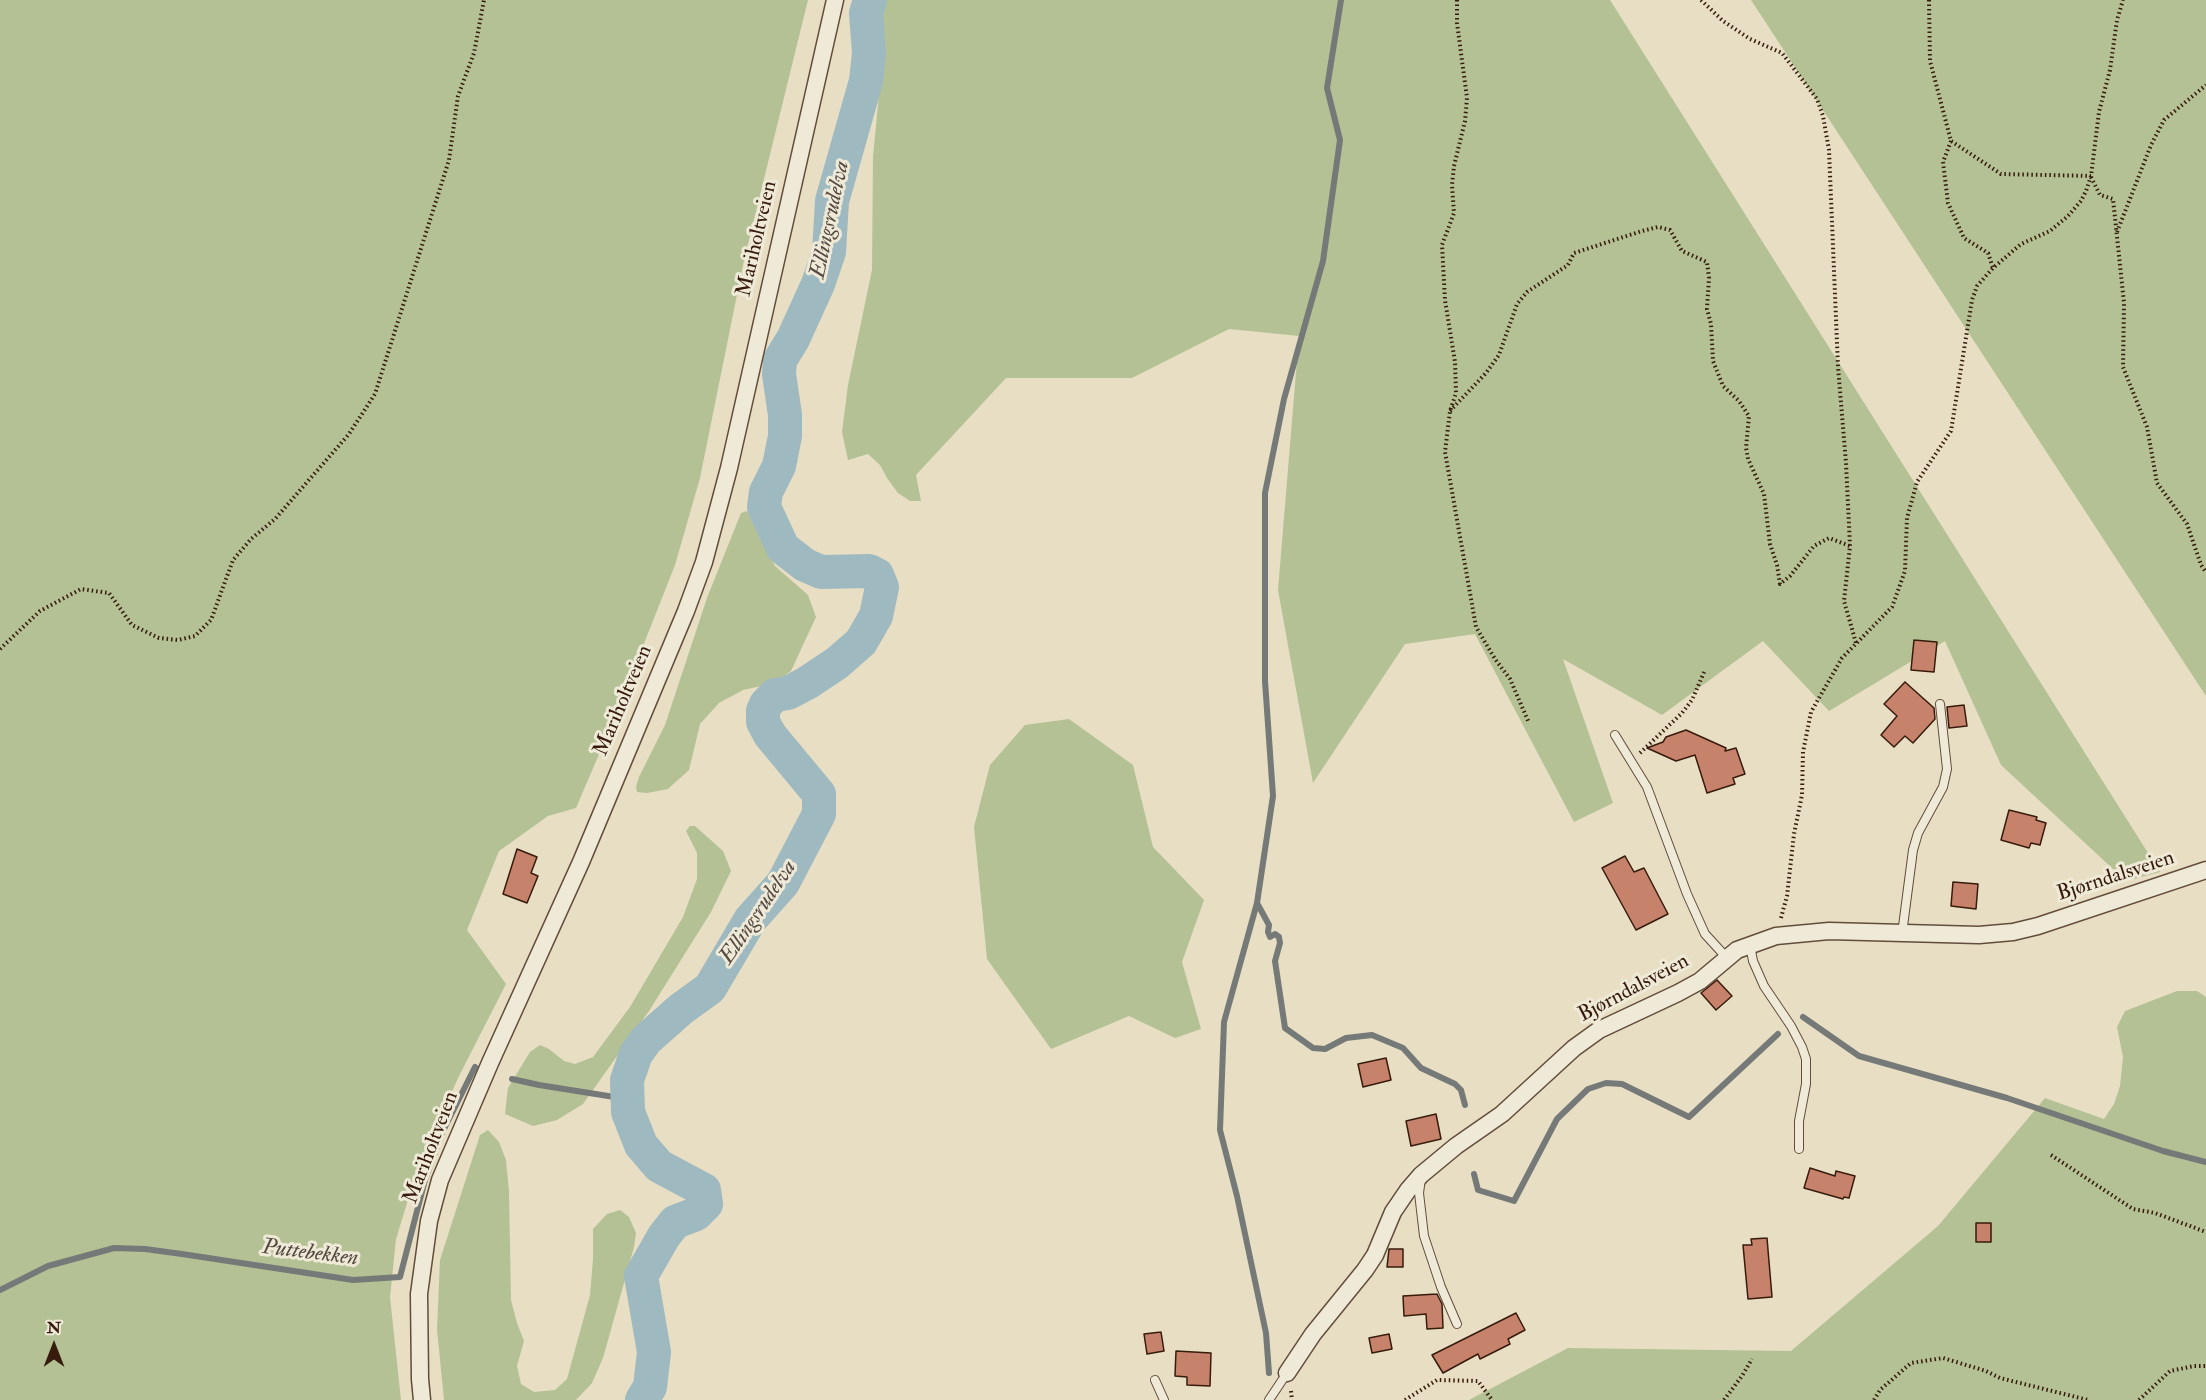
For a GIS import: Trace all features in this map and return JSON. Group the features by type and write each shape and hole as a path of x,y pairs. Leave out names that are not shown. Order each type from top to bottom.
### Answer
{"street":[{"name":"Mariholtveien","path":"422,1400 419,1294 429,1221 440,1180 581,862 686,611 704,561 726,477 835,0"},
{"name":"Bjørndalsveien","path":"1287,1373 1313,1334 1365,1270 1375,1255 1393,1212 1421,1175 1456,1146 1502,1114 1574,1048 1599,1030 1700,981 1727,958 1750,945 1776,936 1829,931 1902,934 2013,932 2038,926 2206,870"}],"lane":[{"path":"1902,934 1913,850 1918,833 1943,787 1947,769 1940,704"},
{"path":"1615,735 1647,787 1687,894 1705,934 1727,958"},
{"path":"1750,945 1764,986 1791,1026 1806,1059 1806,1084 1799,1121 1799,1149"},
{"path":"1421,1175 1419,1193 1425,1236 1441,1287 1457,1324"},
{"path":"1269,1400 1287,1373"},
{"path":"1155,1380 1164,1400"}],"path":[{"path":"0,649 40,611 81,589 109,593 132,625 159,638 178,640 195,636 212,620 232,560 251,538 275,519 349,434 375,394 449,160 458,96 474,53 484,0"},
{"path":"1457,0 1457,23 1467,98 1465,120 1454,166 1452,185 1454,213 1442,245 1445,300 1455,362 1455,393 1450,411 1445,452 1476,627 1510,679 1529,723"},
{"path":"1701,0 1723,21 1750,39 1782,53 1817,99 1823,116 1829,150 1838,367 1850,546 1844,601 1857,643"},
{"path":"1929,0 1930,61 1951,141 1943,162 1948,203 1964,238 1988,252 1993,268"},
{"path":"1776,936 1787,896 1794,834 1802,795 1803,752 1811,712 1842,658 1892,608 1905,571 1907,518 1914,490 1951,431 1972,300 1977,286 1993,268 2021,244 2049,231 2068,216 2081,201 2091,177 2099,112 2110,70 2117,20 2123,0"},
{"path":"2116,232 2151,145 2164,120 2206,85"},
{"path":"1951,141 2001,174 2091,177"},
{"path":"2091,177 2100,195 2113,199 2124,303 2123,367 2147,427 2157,483 2187,524 2201,565 2206,572"},
{"path":"1450,411 1486,373 1499,355 1517,304 1527,292 1568,266 1574,253 1658,227 1670,230 1682,251 1707,262 1709,278 1707,309 1711,324 1713,361 1723,386 1739,401 1749,416 1746,448 1748,459 1764,494 1770,544 1780,584 1790,576 1814,546 1828,538 1850,546"},
{"path":"1631,761 1682,713 1692,700 1705,670"},
{"path":"2051,1155 2133,1209 2155,1213 2206,1232"},
{"path":"1874,1400 1880,1390 1911,1363 1943,1358 1986,1371 2000,1378 2088,1400"},
{"path":"1724,1400 1752,1359"},
{"path":"2139,1400 2170,1371 2206,1366"},
{"path":"1405,1400 1437,1380 1456,1380 1478,1381 1492,1400"}],"green space":[{"path":"0,0 808,0 744,260 700,478 675,565 576,808 548,816 499,851 467,930 506,984 459,1076 418,1167 396,1239 390,1297 401,1400 0,1400"},
{"path":"874,0 1610,0 2160,872 2126,881 2001,765 1945,641 1829,711 1763,641 1662,715 1563,659 1613,803 1574,822 1475,634 1405,644 1313,783 1278,590 1299,336 1229,329 1132,378 1006,378 916,475 921,501 910,501 898,493 880,465 868,454 848,460 842,432 848,385 872,270 873,157 880,84"},
{"path":"1751,0 2206,0 2206,696"},
{"path":"747,511 775,566 808,595 816,617 791,671 775,683 743,690 719,703 700,724 689,770 668,789 647,793 637,792 639,777 665,725 707,598 741,513"},
{"path":"1069,719 1133,765 1153,847 1204,900 1182,962 1201,1029 1175,1038 1129,1016 1051,1049 987,959 974,827 990,765 1025,725"},
{"path":"690,826 695,826 723,851 731,871 711,912 649,1011 583,1104 557,1120 533,1126 505,1114 508,1088 530,1052 540,1045 564,1061 575,1064 593,1057 630,1007 683,917 697,879 697,853 686,831"},
{"path":"2177,991 2197,991 2206,997 2206,1400 1469,1400 1568,1348 1791,1351 1938,1226 2045,1098 2104,1119 2114,1104 2120,1086 2123,1057 2117,1027 2125,1011"},
{"path":"488,1130 499,1142 506,1160 509,1192 511,1300 524,1341 517,1366 521,1384 534,1392 555,1390 567,1379 590,1295 593,1229 607,1214 620,1210 629,1217 636,1233 603,1358 592,1383 576,1400 444,1400 437,1329 440,1260 480,1135"}],"building":[{"path":"1914,640 1937,642 1934,672 1911,670"},
{"path":"1905,682 1934,708 1935,719 1913,743 1905,736 1894,747 1881,735 1897,716 1884,704"},
{"path":"1964,705 1967,726 1949,728 1947,707"},
{"path":"1686,730 1726,748 1725,751 1736,748 1745,774 1733,778 1735,784 1707,793 1695,755 1676,761 1647,748 1663,742 1666,737"},
{"path":"2009,810 2037,817 2036,820 2046,823 2040,845 2031,843 2029,848 2001,840"},
{"path":"517,849 537,857 531,873 538,876 527,903 503,894"},
{"path":"1625,856 1634,872 1644,868 1668,914 1636,930 1602,868"},
{"path":"1953,882 1978,884 1976,909 1951,906"},
{"path":"1717,980 1732,996 1716,1010 1701,993"},
{"path":"1386,1058 1391,1080 1363,1087 1358,1064"},
{"path":"1436,1114 1441,1139 1411,1146 1406,1121"},
{"path":"1810,1168 1835,1176 1836,1171 1855,1176 1849,1198 1844,1197 1843,1199 1804,1188"},
{"path":"1976,1223 1991,1223 1991,1242 1976,1242"},
{"path":"1767,1238 1772,1297 1748,1299 1743,1245 1752,1245 1751,1239"},
{"path":"1389,1249 1403,1249 1403,1267 1387,1267"},
{"path":"1437,1294 1442,1304 1443,1328 1427,1329 1426,1314 1404,1316 1403,1296"},
{"path":"1516,1313 1525,1330 1508,1339 1510,1344 1480,1359 1478,1354 1443,1373 1432,1355"},
{"path":"1161,1332 1164,1351 1147,1354 1144,1334"},
{"path":"1389,1334 1392,1349 1372,1353 1369,1338"},
{"path":"1176,1351 1211,1353 1210,1386 1187,1385 1187,1377 1175,1376"}],"waterway":[{"name":"Ellingsrudelva","path":"642,1400 650,1387 654,1352 641,1276 664,1236 675,1222 696,1214 706,1204 704,1190 659,1166 641,1145 628,1112 627,1080 636,1054 646,1040 681,1009 710,988 750,920 783,883 819,814 819,794 770,735 763,722 763,711 766,704 775,695 788,693 807,683 837,663 861,642 876,616 882,587 877,575 869,571 821,572 805,565 783,548 764,507 766,492 779,466 785,436 785,415 779,374 780,360 793,339 818,284 829,252 832,201 866,81 869,53 866,13 870,0"},
{"path":"1269,1373 1266,1333 1237,1196 1220,1130 1224,1022 1257,903 1273,796 1265,681 1265,493 1284,399 1323,261 1340,140 1327,88 1341,0"},
{"path":"1257,903 1269,925 1270,937 1275,934 1279,937 1280,943 1275,961 1285,1028 1313,1048 1325,1049 1346,1038 1372,1035 1403,1048 1421,1068 1455,1084 1461,1090 1465,1105"},
{"path":"1803,1017 1859,1056 2007,1098 2163,1151 2206,1162"},
{"path":"1474,1174 1478,1190 1514,1201 1557,1119 1588,1089 1606,1083 1622,1084 1689,1117 1778,1034"},
{"name":"Puttebekken","path":"0,1290 48,1266 114,1248 145,1249 353,1280 400,1277 425,1180 442,1133 475,1067"},
{"name":"Puttebekken","path":"512,1079 627,1099"}]}
